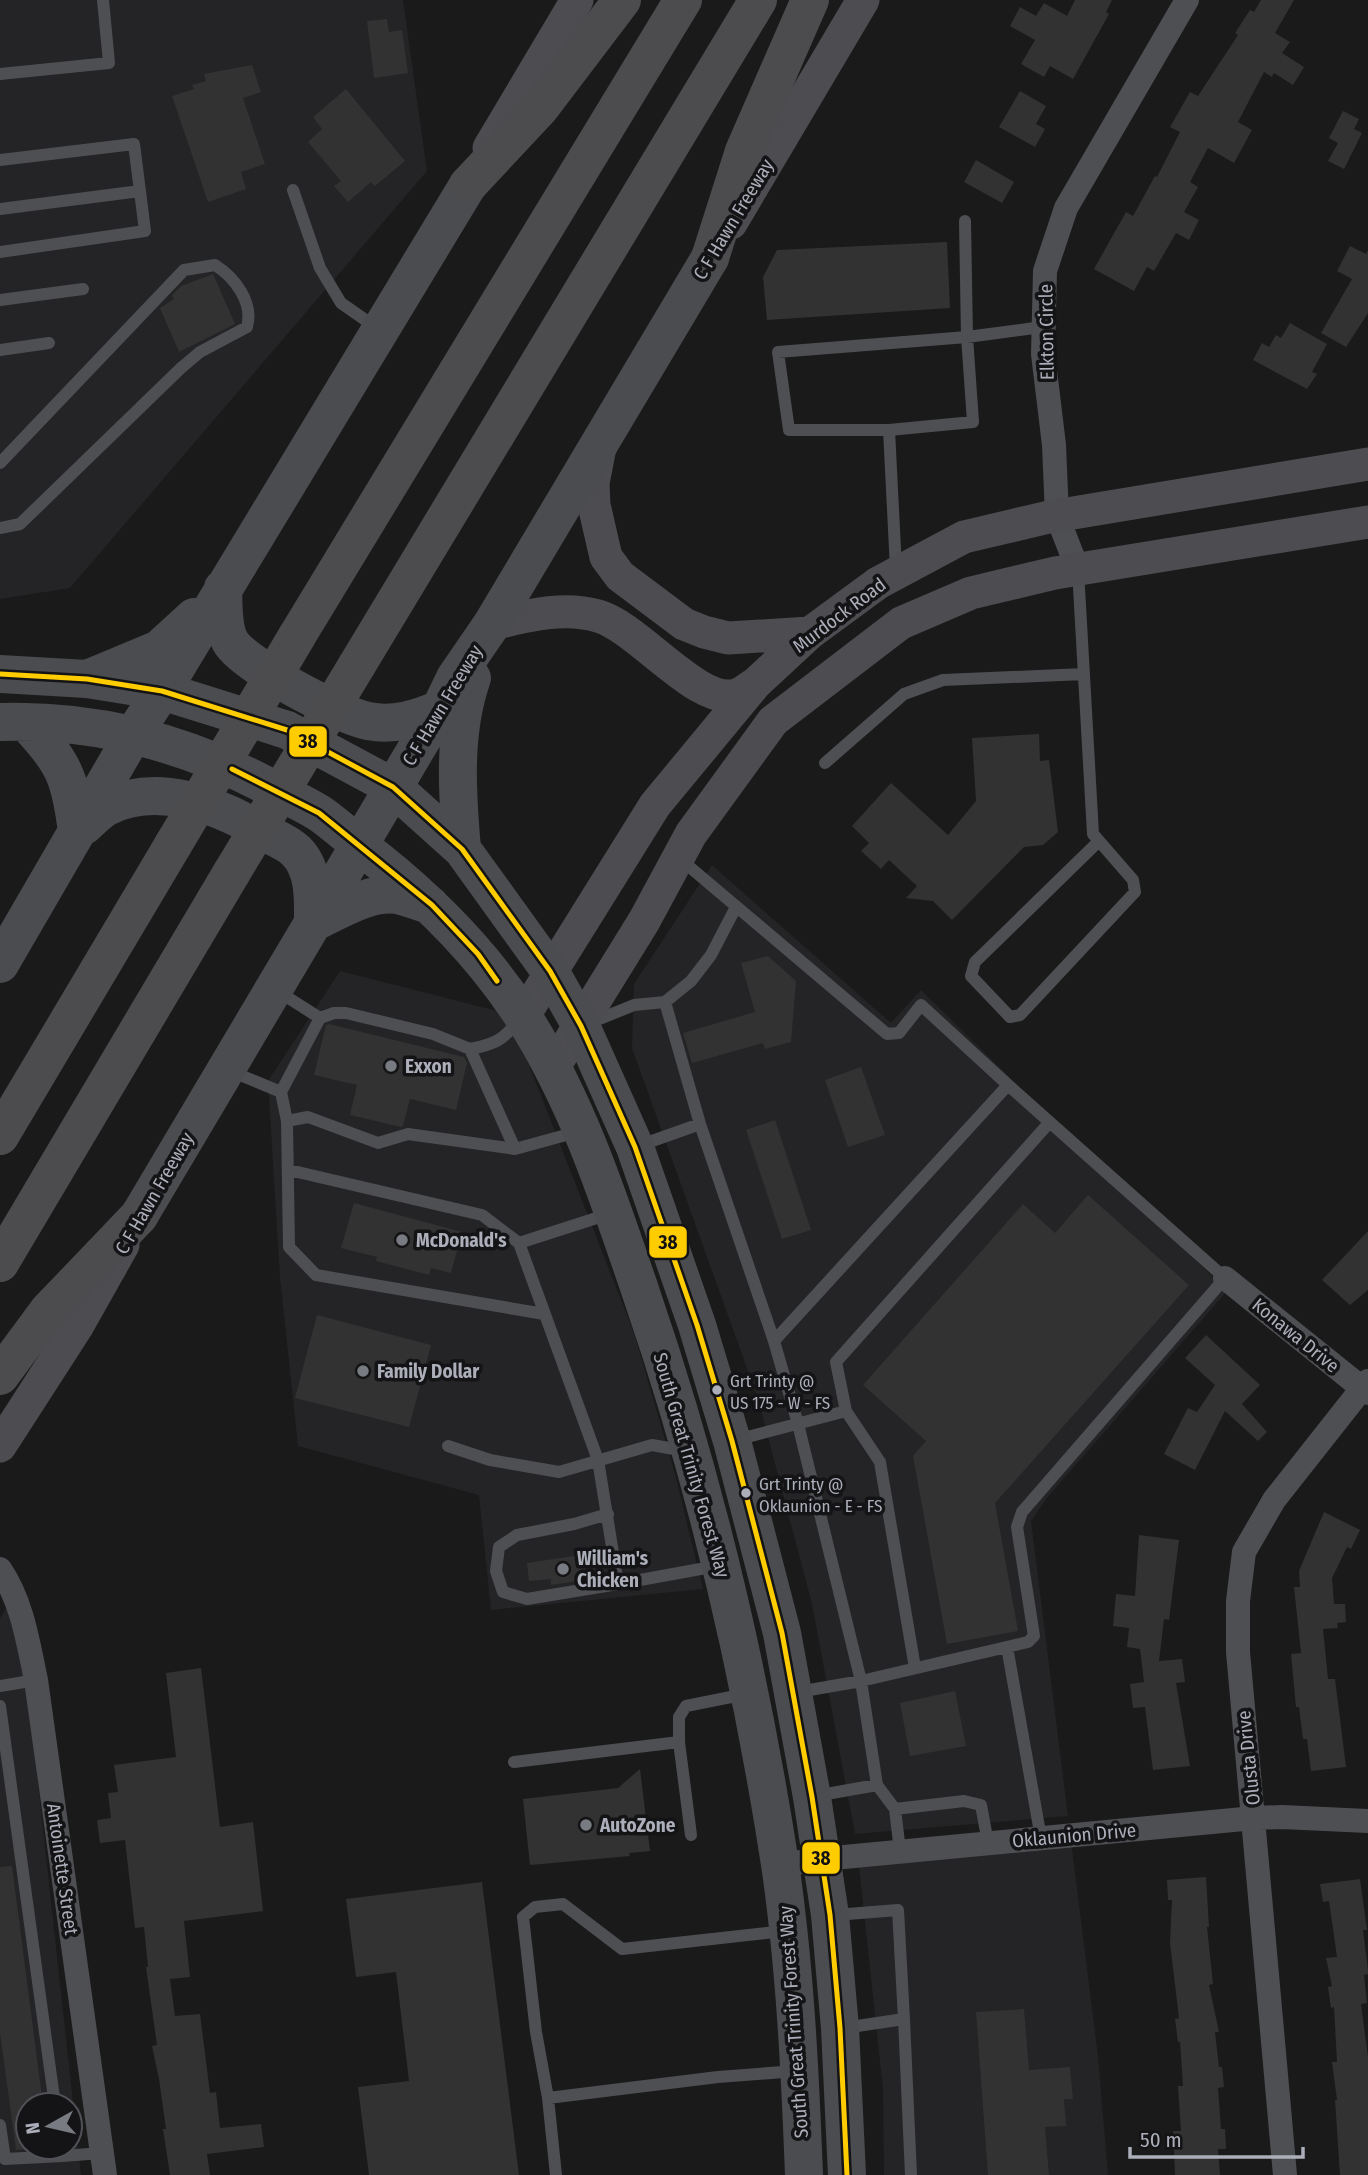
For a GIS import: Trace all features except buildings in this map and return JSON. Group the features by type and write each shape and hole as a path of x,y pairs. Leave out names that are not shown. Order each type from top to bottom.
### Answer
{"highway":[{"path":"468,184 540,108 622,0"},
{"path":"0,1136 297,636 683,0"},
{"path":"0,1263 232,872 758,0"},
{"path":"710,258 744,151 810,0"},
{"path":"0,1376 48,1311 139,1216"}],"main road":[{"path":"3,953 577,0"},
{"name":"C F Hawn Freeway","path":"0,1447 78,1325 139,1216 440,709 455,678 492,624 863,0"},
{"path":"601,437 593,482 594,505 606,557 620,576 684,624 704,632 728,638 810,633"},
{"name":"Murdock Road","path":"523,1017 656,805 755,684 810,633 878,583 964,537 1058,516 1368,464"},
{"path":"552,1070 644,921 691,834 774,721 901,624 971,593 1055,573 1368,522"},
{"path":"87,679 159,649 178,634 223,588"},
{"path":"223,588 226,630 231,643 244,657 309,696 367,721 403,722 440,709"},
{"path":"462,849 458,746 464,702 492,624 547,612 577,612 601,617 636,636 689,681 719,695 735,695 755,684 777,694 815,688"},
{"path":"0,674 87,679 162,691 287,730 393,787 462,849 550,971 581,1026 635,1147 733,1441 782,1633 823,1859 830,1915 840,2028 847,2175"},
{"path":"13,722 55,754 68,778 77,832"},
{"name":"South Great Trinity Forest Way","path":"13,722 134,735 189,750 259,781 319,813 432,905 478,954 523,1017 552,1070 581,1131 613,1212 693,1452 721,1565 750,1693 780,1865 800,2071 804,2175"},
{"path":"77,832 106,807 145,796 173,796 234,815 295,851 306,867 312,887 313,923 355,903 377,897 396,895 432,905"},
{"path":"693,1452 733,1441"}],"street":[{"name":"Elkton Circle","path":"1078,570 1058,516 1042,327 1045,271 1066,208 1187,0"},
{"name":"Konawa Drive","path":"1225,1278 1366,1387"},
{"name":"Olusta Drive","path":"1284,2175 1238,1652 1238,1601 1244,1552 1274,1500 1366,1387"},
{"name":"Antoinette Street","path":"0,1569 8,1581 24,1623 36,1680 104,2164"},
{"name":"Oklaunion Drive","path":"780,1865 1254,1818 1282,1816 1368,1821"}],"lane":[{"path":"0,74 109,63 103,0"},
{"path":"0,160 134,144 145,231 0,252"},
{"path":"293,190 320,268 341,303 380,330"},
{"path":"0,209 140,191"},
{"path":"965,221 967,337 973,422 889,430 789,430 778,352 967,337 1042,327"},
{"path":"0,463 184,270 215,265 230,275 244,296 249,318 247,327 200,352 20,524 0,528"},
{"path":"0,300 83,289"},
{"path":"0,350 49,343"},
{"path":"889,430 896,573"},
{"path":"1078,570 1093,834 1133,880 1135,892 1020,1014 1010,1017 971,976 975,962 1099,841"},
{"path":"825,763 904,694 943,680 1084,674"},
{"path":"678,858 887,1034 900,1034 921,1004 1049,1123 1225,1278 1022,1512 1017,1527 1034,1636 1028,1642 861,1681 794,1693"},
{"path":"581,1026 634,1005 666,1002 691,981 711,954 736,907"},
{"path":"274,988 320,1018"},
{"path":"666,1002 700,1124 774,1341 798,1424 861,1681 877,1785 895,1809 900,1851"},
{"path":"523,1017 506,1036 493,1044 470,1049 433,1034 346,1013 334,1013 320,1018 281,1092 287,1121 289,1247 316,1275 544,1314"},
{"path":"470,1049 515,1149"},
{"path":"227,1070 281,1092"},
{"path":"774,1341 1008,1085"},
{"path":"287,1121 308,1117 378,1143 408,1134 515,1149 581,1131"},
{"path":"915,1668 880,1462 846,1410 836,1362 1049,1123"},
{"path":"635,1147 700,1124"},
{"path":"289,1170 482,1215 519,1243 598,1460 618,1584"},
{"path":"519,1243 613,1212"},
{"path":"733,1441 846,1410"},
{"path":"448,1447 490,1460 559,1472 652,1445 693,1452"},
{"path":"608,1514 517,1535 499,1547 496,1571 503,1592 527,1599 721,1565"},
{"path":"1007,1647 1041,1838"},
{"path":"0,1686 36,1680"},
{"path":"691,1835 679,1742 679,1717 686,1706 750,1693"},
{"path":"0,1706 53,2091"},
{"path":"514,1762 679,1742"},
{"path":"812,1797 877,1785"},
{"path":"895,1809 964,1801 981,1805 988,1843"},
{"path":"556,2175 523,1917 535,1907 563,1904 622,1949 788,1931"},
{"path":"830,1915 898,1910 911,2175"},
{"path":"840,2028 904,2019"},
{"path":"548,2098 718,2077 800,2071"},
{"path":"0,2125 5,2159 14,2158"},
{"path":"84,2158 104,2164"}],"shaded area":[{"path":"0,0 403,0 427,171 70,588 0,599"},
{"path":"712,865 891,1023 921,990 1227,1291 1046,1499 1031,1521 1068,1816 855,1834 812,1604 758,1399 632,1048 634,984"},
{"path":"340,971 509,1014 634,1333 675,1474 703,1589 491,1610 479,1495 298,1446 280,1277 268,1081"},
{"path":"17,1592 72,2091 14,2091 14,2161 79,2161 81,2175 0,2175 0,1618"},
{"path":"1071,1841 1098,2056 1108,2175 884,2175 883,2089 859,1866"}],"transit line":[{"name":"38","path":"0,674 87,679 162,691 287,730 393,787 462,849 550,971 581,1026 635,1147 697,1325 732,1441 782,1633 830,1915 840,2028 847,2175"},
{"name":"38","path":"232,769 319,813 432,905 478,954 497,981"}],"place":[{"name":"Exxon","path":"391,1066"},
{"name":"McDonald's","path":"402,1240"},
{"name":"Family Dollar","path":"363,1371"},
{"name":"Grt Trinty @ US 175 - W - FS","path":"717,1390"},
{"name":"Grt Trinty @ Oklaunion - E - FS","path":"746,1493"},
{"name":"William's Chicken","path":"563,1569"},
{"name":"AutoZone","path":"586,1825"}]}
